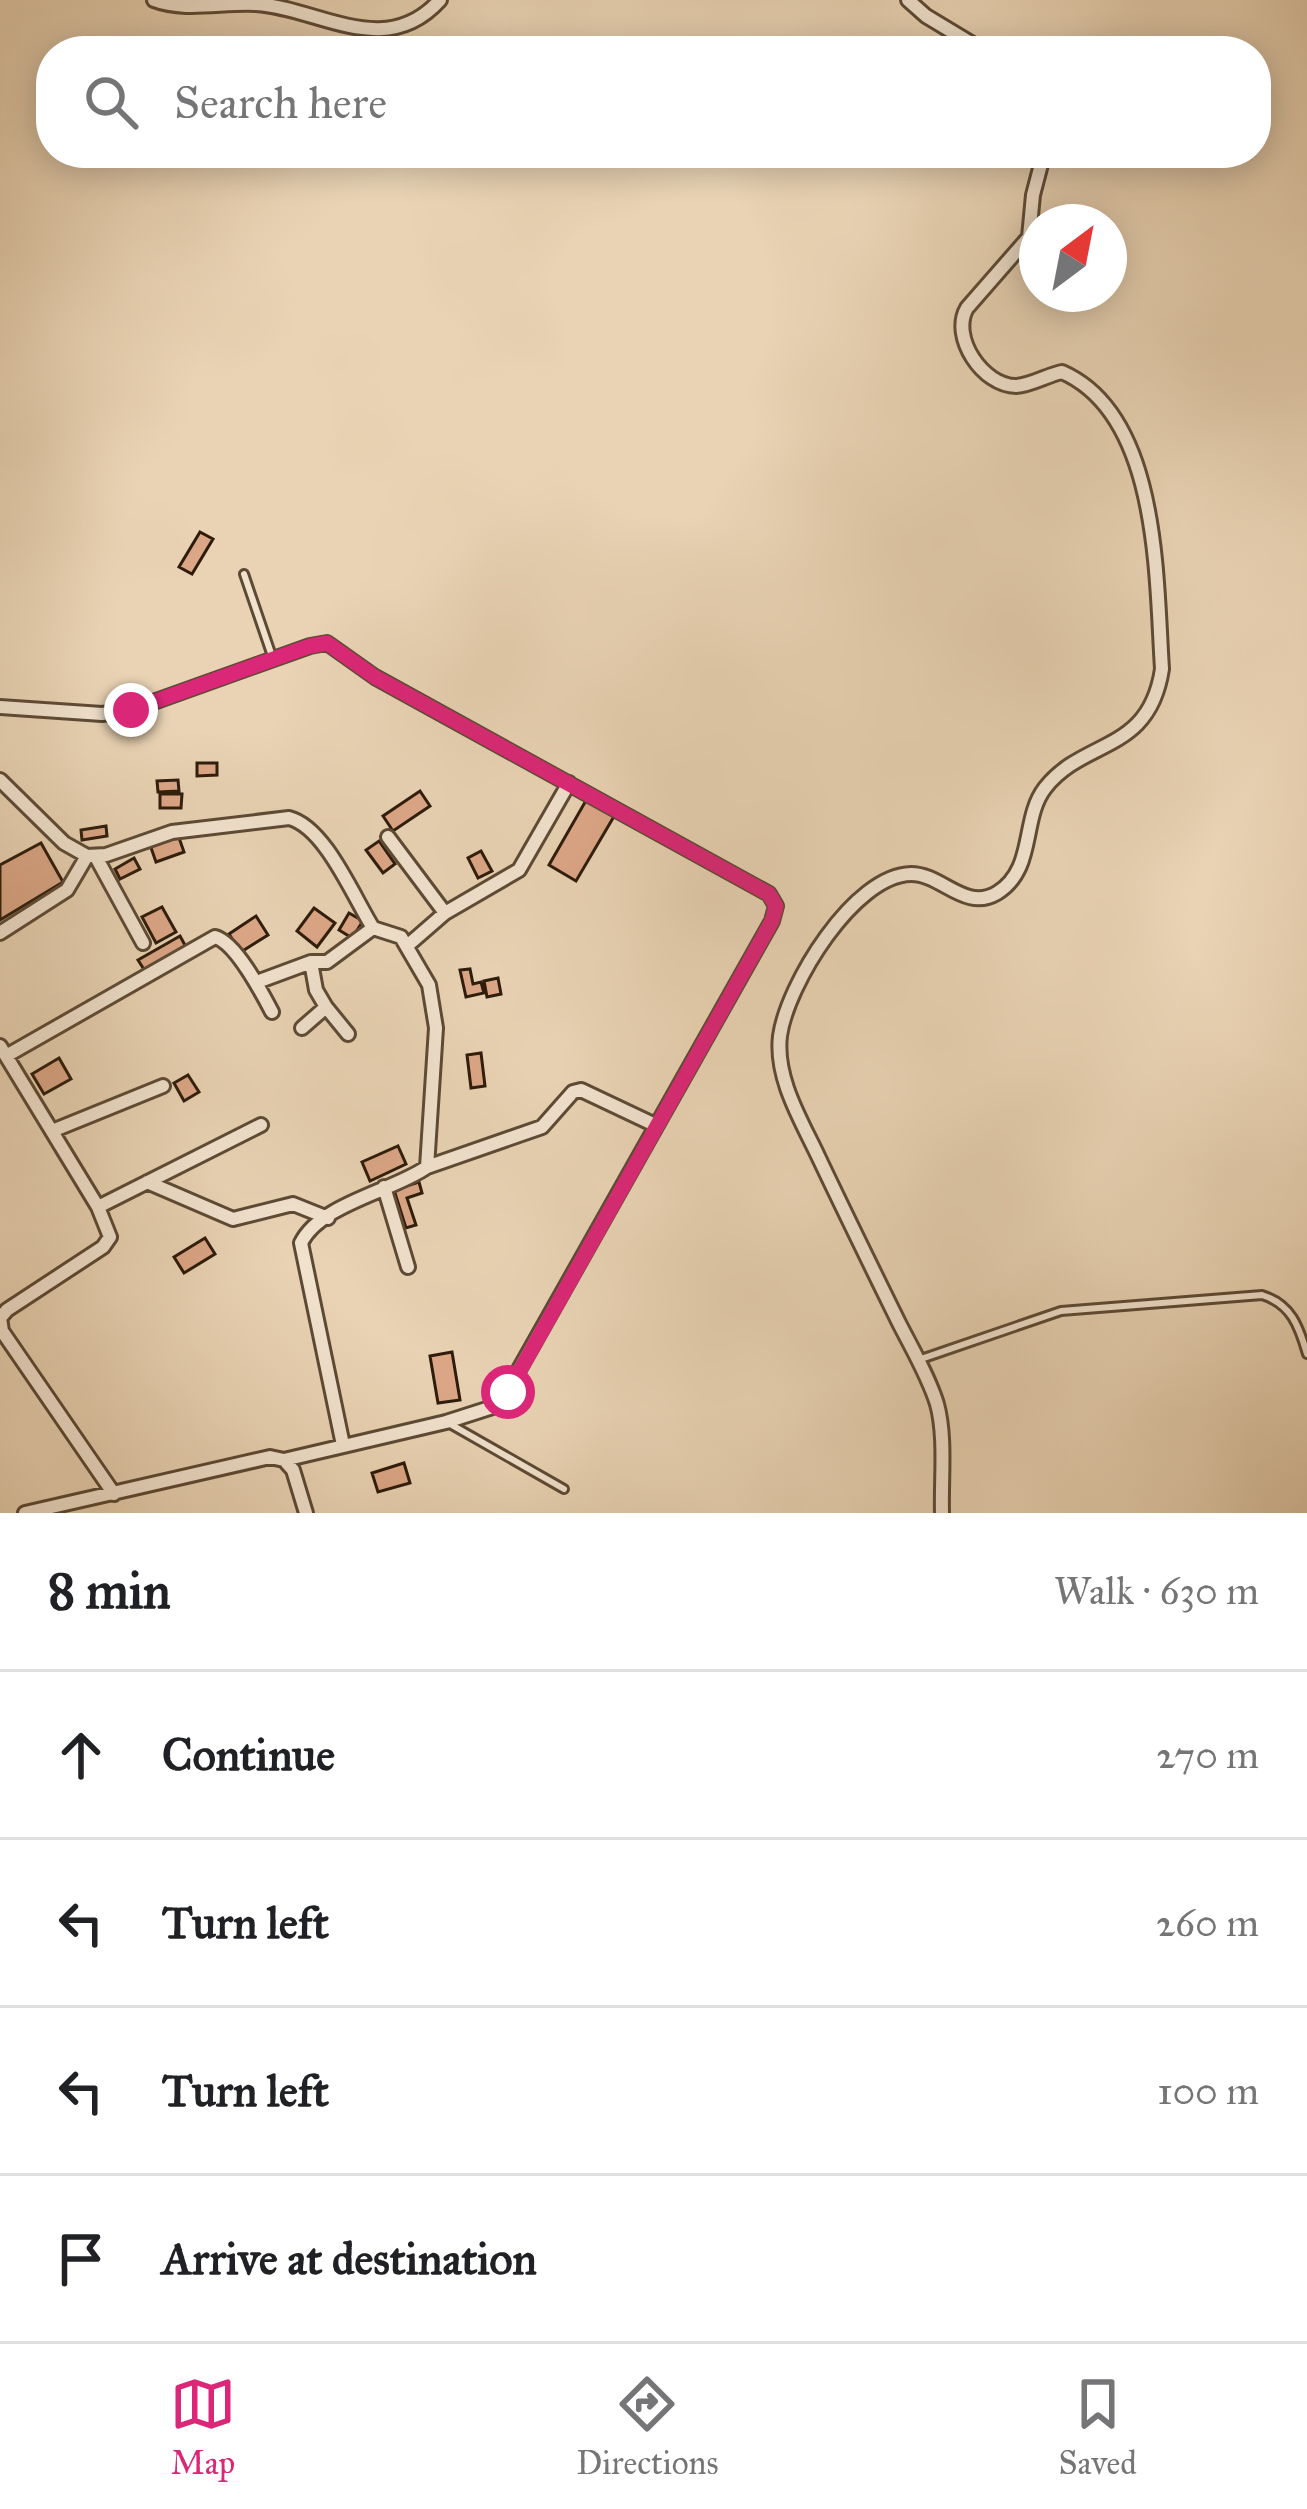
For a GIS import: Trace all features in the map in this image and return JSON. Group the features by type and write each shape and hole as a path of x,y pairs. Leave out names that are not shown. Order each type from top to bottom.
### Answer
{"street":[{"path":"154,0 185,5 252,4 344,27 388,28 424,16 440,0"},
{"path":"908,0 959,36"},
{"path":"942,1513 937,1405 785,1080 779,1050 788,1006 838,920 867,890 908,874 976,899 1003,888 1026,854 1036,806 1045,789 1057,776 1136,726 1154,701 1162,669 1144,492 1120,423 1081,382 1062,372 1022,386 1002,383 967,349 961,335 961,318 967,308 1029,237 1039,168"},
{"path":"0,706 116,713 327,643 375,677 769,894 776,906 772,921 508,1392 488,1411 284,1460 270,1457 25,1513"},
{"path":"0,780 64,843 92,856 143,944"},
{"path":"407,946 445,913 519,870 569,783"},
{"path":"0,933 68,890 92,856 172,832 289,818 314,829 373,928"},
{"path":"388,837 445,913"},
{"path":"257,982 311,962 327,962 373,928 397,932 428,985 436,1028 427,1167"},
{"path":"114,1494 2,1331 0,1318 21,1299 108,1243 109,1230 3,1051 214,937 226,940 272,1012"},
{"path":"311,962 316,989 348,1034"},
{"path":"302,1028 326,1007"},
{"path":"52,1131 163,1086"},
{"path":"343,1445 301,1243 306,1234 427,1167 542,1127 574,1092 581,1090 656,1125"},
{"path":"98,1207 261,1124"},
{"path":"147,1182 233,1219 293,1204 328,1218"},
{"path":"384,1187 408,1267"},
{"path":"284,1460 293,1470 306,1513"}],"lane":[{"path":"274,0 287,10"},
{"path":"244,574 273,659"},
{"path":"917,1360 1061,1311 1262,1295 1292,1314 1307,1354"},
{"path":"446,1422 564,1490"}],"building":[{"path":"200,532 213,539 192,574 179,567"},
{"path":"197,763 217,763 217,775 197,776"},
{"path":"178,780 179,791 158,792 157,781"},
{"path":"420,791 430,806 393,831 383,816"},
{"path":"160,794 182,794 181,808 160,808"},
{"path":"588,797 616,813 576,881 549,865"},
{"path":"106,826 107,836 82,840 81,830"},
{"path":"177,832 184,852 156,862 149,842"},
{"path":"379,841 395,864 383,873 366,850"},
{"path":"41,843 63,882 0,920 0,865"},
{"path":"481,851 492,871 478,878 468,858"},
{"path":"134,858 140,869 120,879 115,869"},
{"path":"162,907 176,932 156,943 142,917"},
{"path":"314,908 335,923 317,947 297,931"},
{"path":"349,913 363,921 352,938 339,930"},
{"path":"256,916 268,935 241,952 229,934"},
{"path":"180,936 186,947 145,971 138,960"},
{"path":"470,969 473,984 481,982 484,993 466,997 460,970"},
{"path":"498,978 501,994 487,997 484,981"},
{"path":"481,1053 485,1086 471,1088 467,1055"},
{"path":"59,1058 71,1079 44,1094 32,1074"},
{"path":"188,1075 199,1092 184,1101 174,1083"},
{"path":"398,1146 406,1164 370,1181 362,1162"},
{"path":"419,1182 422,1193 407,1198 416,1225 406,1228 394,1190"},
{"path":"205,1238 215,1254 184,1273 174,1257"},
{"path":"452,1352 460,1400 438,1403 430,1356"},
{"path":"404,1463 410,1483 378,1492 372,1473"}],"route":[{"path":"131,710 327,643 375,677 769,894 776,906 772,921 508,1392"}]}
